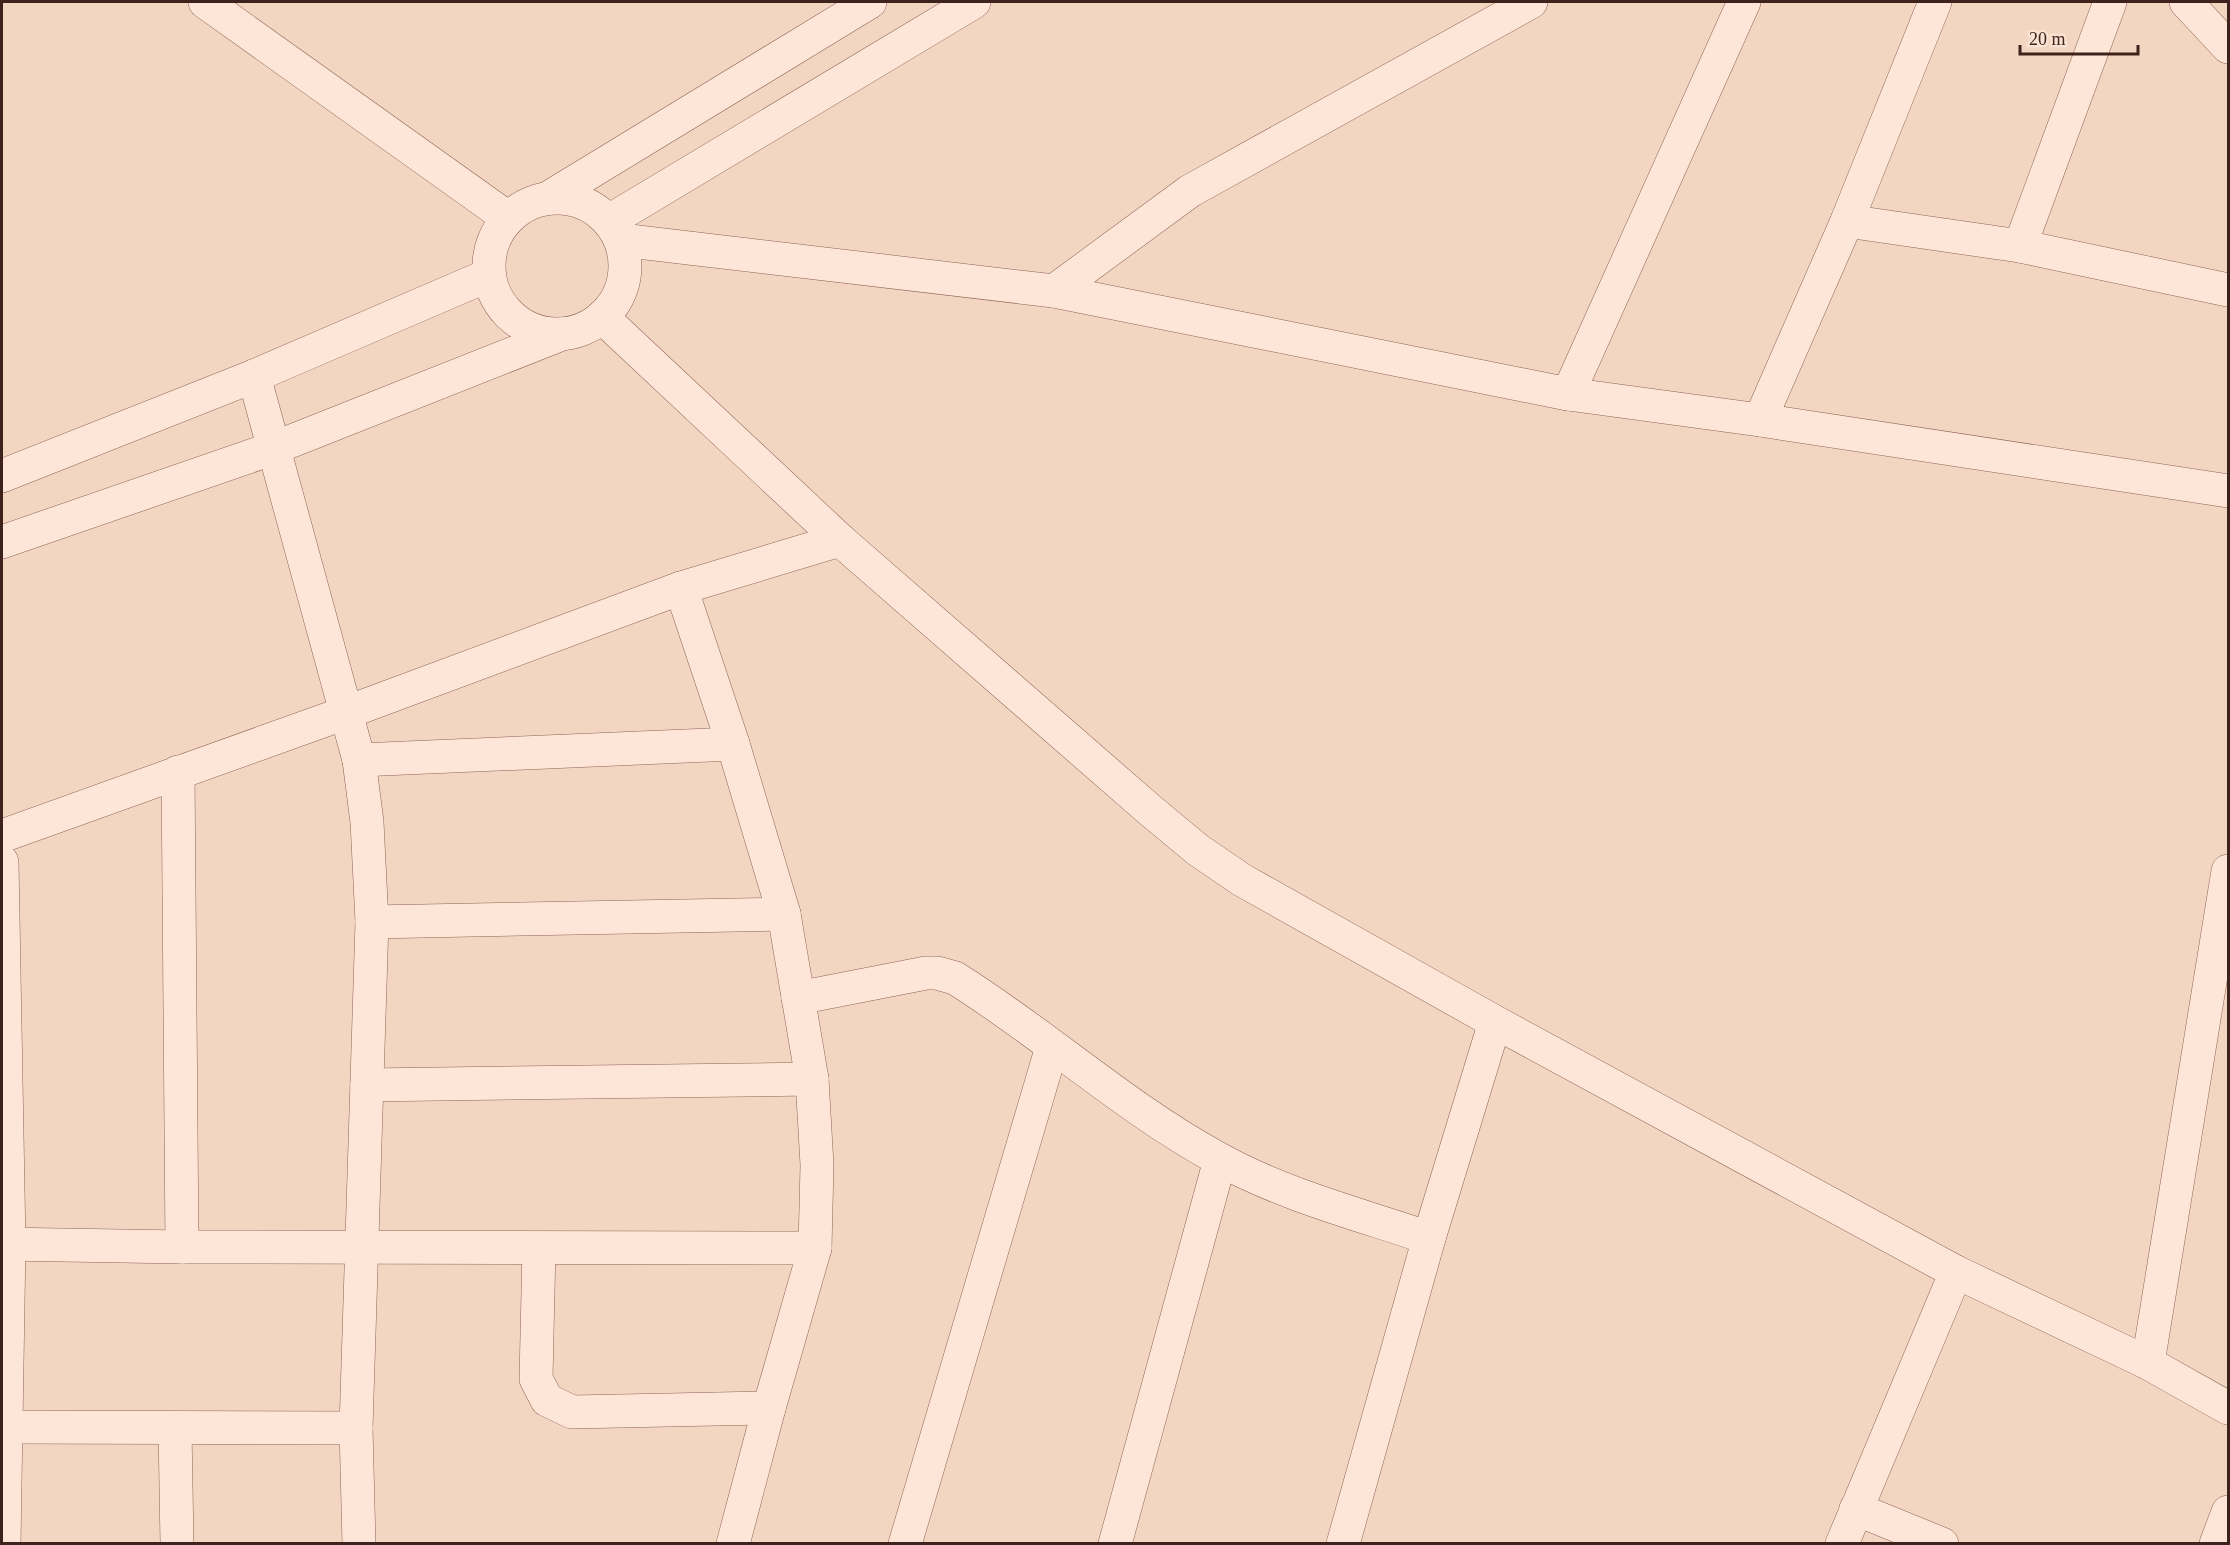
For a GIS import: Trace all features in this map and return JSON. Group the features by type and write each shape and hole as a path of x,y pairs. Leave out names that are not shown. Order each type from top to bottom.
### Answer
{"street":[{"path":"205,2 508,218"},
{"path":"548,198 870,2"},
{"path":"615,231 974,2"},
{"path":"1054,291 1190,191 1531,2"},
{"path":"1568,394 1744,2"},
{"path":"1760,420 1847,221 1935,2"},
{"path":"2020,246 2110,2"},
{"path":"2186,2 2229,47"},
{"path":"2,542 274,448 562,334 583,329 602,318 619,295 626,268 615,231 591,206 571,198 548,198 526,204 508,218 492,244 489,275 498,299 514,319 537,331 562,334"},
{"path":"1847,221 2020,246 2229,290"},
{"path":"615,231 1054,291 1568,394 1760,420 2229,491"},
{"path":"2,476 254,376 489,275"},
{"path":"602,318 840,540 1151,811 1198,850 1242,880 1495,1022 1956,1272 2148,1363 2229,1408"},
{"path":"254,376 358,760 367,822 372,922 356,1428 359,1544"},
{"path":"2,836 345,713 681,588 840,540"},
{"path":"681,588 733,744 783,914 812,1079 817,1165 815,1248 733,1544"},
{"path":"358,760 733,744"},
{"path":"178,772 182,1247"},
{"path":"2,862 6,1427 4,1544"},
{"path":"2148,1363 2229,871"},
{"path":"372,922 783,914"},
{"path":"798,998 917,975 945,974 972,989 1159,1125 1220,1160 1271,1185 1429,1238"},
{"path":"1343,1544 1429,1238 1495,1022"},
{"path":"905,1544 1052,1047"},
{"path":"368,1085 812,1079"},
{"path":"1115,1544 1220,1160"},
{"path":"5,1244 182,1247 815,1248"},
{"path":"539,1248 536,1379 548,1400 572,1412 769,1408"},
{"path":"1842,1544 1956,1272"},
{"path":"6,1427 356,1428"},
{"path":"175,1428 177,1544"},
{"path":"1856,1509 1942,1544"},
{"path":"2216,1544 2229,1512"}]}
